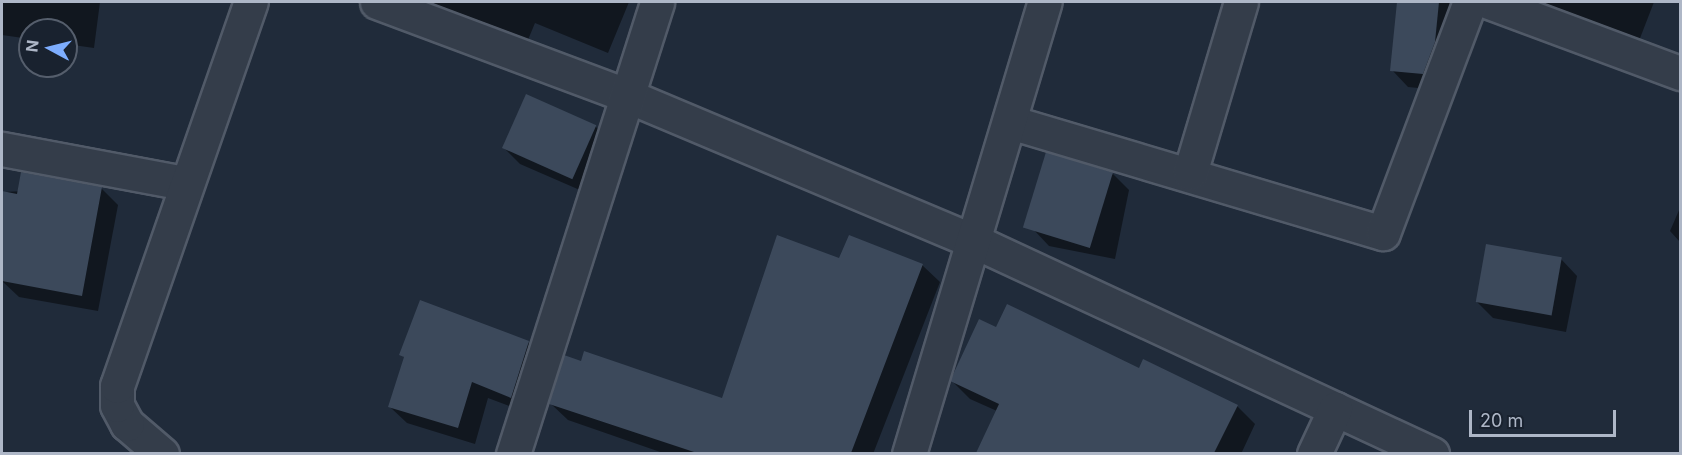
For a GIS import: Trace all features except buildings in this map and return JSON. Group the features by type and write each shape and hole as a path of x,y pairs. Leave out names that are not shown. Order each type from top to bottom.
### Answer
{"street":[{"path":"162,453 127,424 117,405 117,386 184,183 251,2"},
{"path":"513,453 657,2"},
{"path":"909,453 976,242 1044,2"},
{"path":"1190,172 1241,2"},
{"path":"1010,122 1190,172 1383,233 1470,2"},
{"path":"1489,2 1680,73"},
{"path":"384,3 628,96 976,242 1432,453"},
{"path":"2,149 184,183"},
{"path":"1314,453 1335,409"}]}
